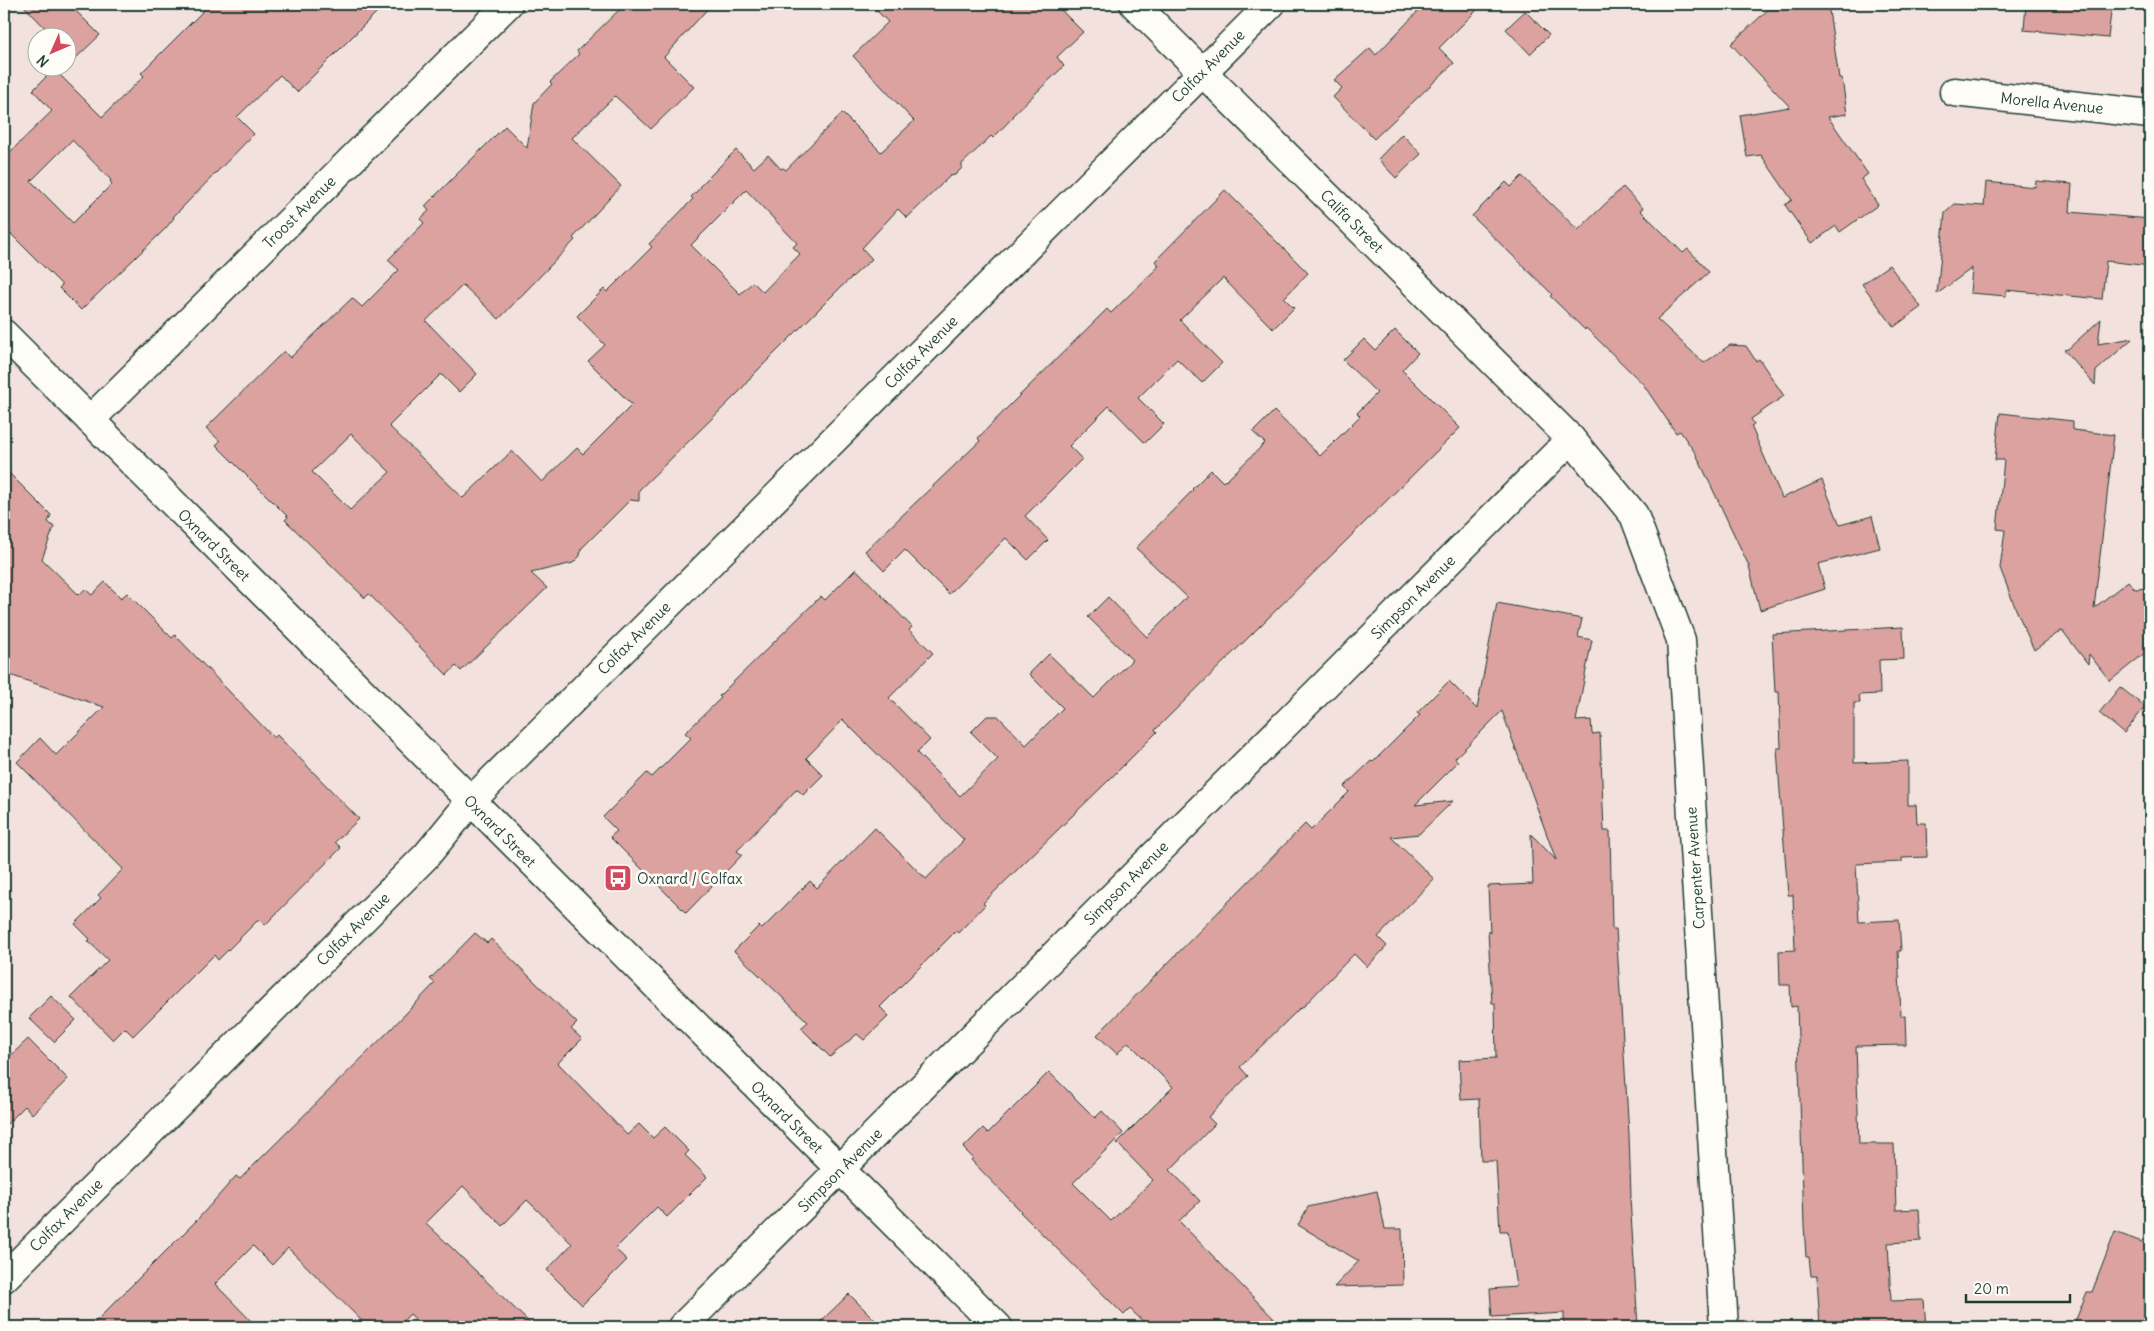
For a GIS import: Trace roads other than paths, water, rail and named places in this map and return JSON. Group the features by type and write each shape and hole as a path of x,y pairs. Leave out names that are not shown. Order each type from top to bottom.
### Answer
{"street":[{"name":"Troost Avenue","path":"90,420 508,4"},
{"name":"Califa Street","path":"1134,4 1571,439"},
{"name":"Colfax Avenue","path":"4,1278 426,856 471,801 1271,4"},
{"name":"Morella Avenue","path":"1954,92 2150,114"},
{"name":"Oxnard Street","path":"4,334 998,1327"},
{"name":"Simpson Avenue","path":"682,1327 1571,439"},
{"name":"Carpenter Avenue","path":"1571,439 1634,515 1681,640 1724,1327"}],"place":[{"name":"Oxnard / Colfax","path":"618,878"}]}
